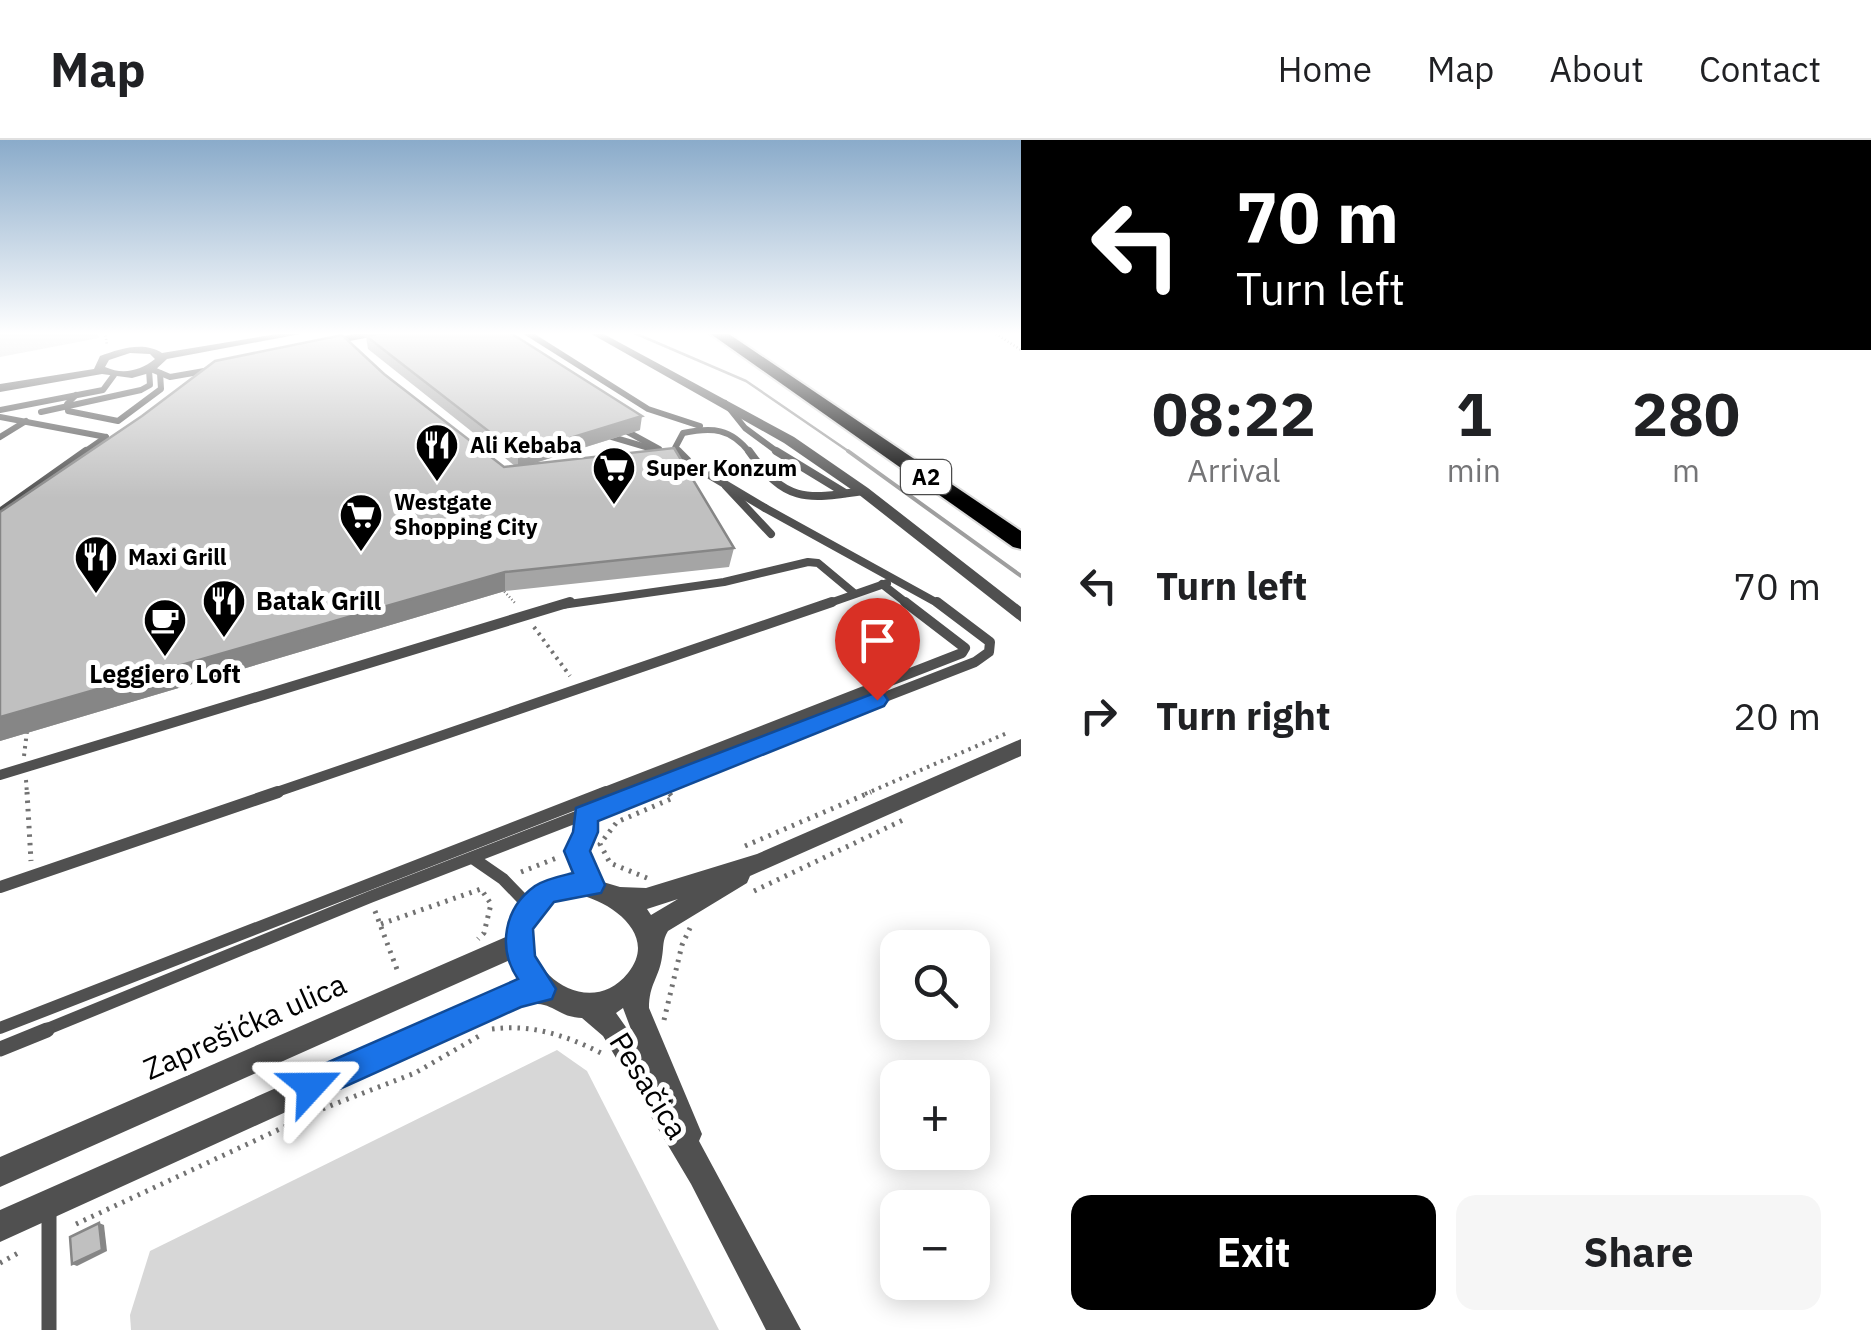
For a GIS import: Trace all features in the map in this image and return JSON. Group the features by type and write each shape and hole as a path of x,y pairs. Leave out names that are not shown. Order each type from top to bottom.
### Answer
{"highway":[{"name":"A2","path":"797,388 1021,542"},
{"name":"A2","path":"818,388 1021,524"}],"street":[{"path":"696,388 789,440 863,491 1021,616"},
{"path":"621,897 644,924 649,941 648,958 636,984 616,1000 587,1005 558,999 542,989 529,975 518,944 530,907 546,893 560,887 591,885 621,897 646,899 1021,748"},
{"path":"649,941 659,923 753,854"},
{"name":"Zaprešićka ulica","path":"0,1172 518,944"},
{"name":"Pesačica","path":"636,984 636,1008 645,1034 702,1173"},
{"path":"0,1226 519,993 542,989"},
{"name":"Pesačica","path":"587,1005 612,1027 702,1173 784,1330"}],"lane":[{"path":"0,437 76,395 102,388"},
{"path":"0,414 145,388"},
{"path":"63,402 68,411 118,421 160,388"},
{"path":"615,388 648,408 736,436 786,492 801,497 863,491"},
{"path":"725,403 729,412 753,433 846,494"},
{"path":"0,414 106,437 0,512"},
{"path":"0,1049 370,897 975,662 989,652 990,642 974,626 903,582 808,536 676,455 612,422"},
{"path":"598,428 645,450 676,455"},
{"path":"706,428 682,433 674,448 752,510 771,534"},
{"path":"0,775 570,602 724,582 808,562 818,563 854,593"},
{"path":"0,887 854,593 903,582"},
{"path":"0,1028 962,653 965,648 882,584"},
{"path":"585,815 586,832 577,851 591,885"},
{"path":"474,859 530,907"},
{"path":"49,1202 50,1330"}],"path":[{"path":"753,854 1021,727"},
{"path":"658,878 636,876 610,863 600,844 617,822 672,798"},
{"path":"744,896 916,814"},
{"path":"521,872 558,857"},
{"path":"381,924 481,889"},
{"path":"370,897 400,977"},
{"path":"664,1025 682,946 696,921"},
{"path":"76,1224 328,1107 414,1073 493,1028 530,1024 574,1039 614,1061"},
{"path":"0,1262 20,1252"}],"shaded area":[{"path":"557,1050 587,1071 719,1330 131,1330 130,1315 150,1251"}],"building":[{"name":"Westgate Shopping City","path":"180,388 401,388 504,467 674,448 734,548 505,572 0,717 0,512"},
{"path":"432,388 597,388 642,416 518,454"},
{"path":"99,1223 102,1250 72,1264 70,1237"}],"waterway":[{"path":"756,388 851,453"},
{"path":"848,451 1021,576"}],"place":[{"name":"Ali Kebaba","path":"437,483"},
{"name":"Super Konzum","path":"614,506"},
{"name":"Westgate Shopping City","path":"361,553"},
{"name":"Maxi Grill","path":"96,595"},
{"name":"Batak Grill","path":"224,639"},
{"name":"Leggiero Loft","path":"165,658"}],"route":[{"path":"311,1086 519,993 542,989 521,960 520,929 525,914 546,893 576,884 591,885 577,851 586,832 585,815 877,700"}]}
